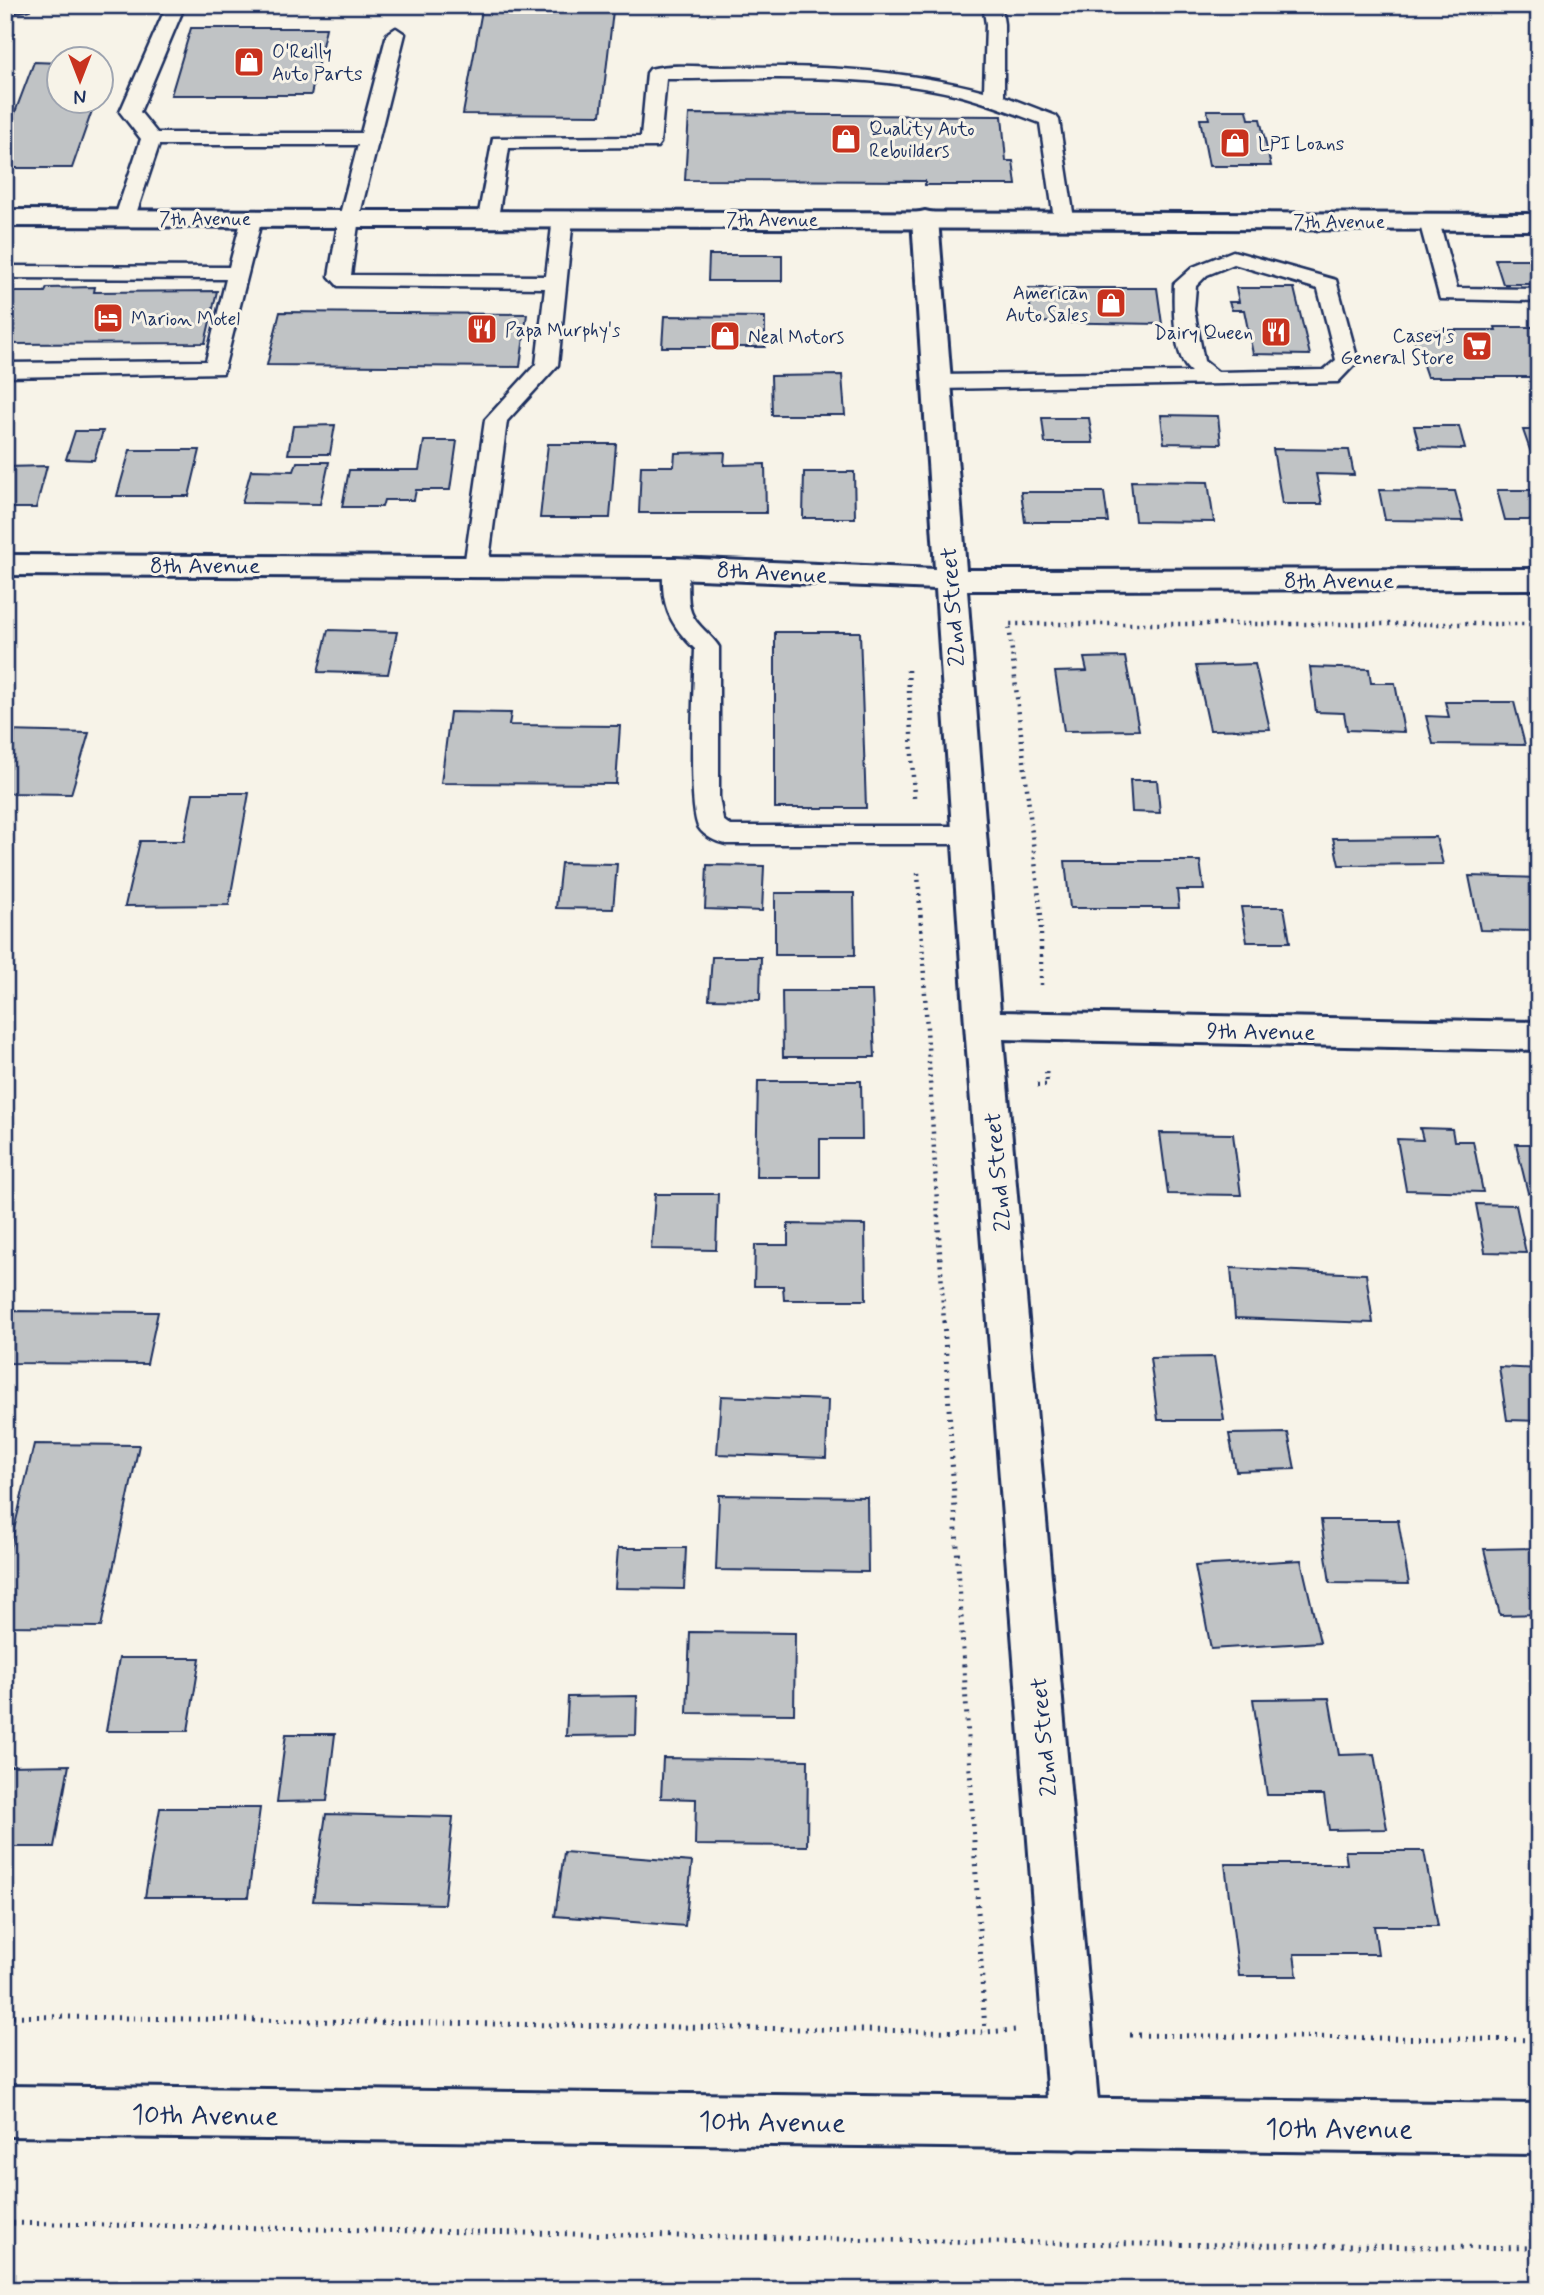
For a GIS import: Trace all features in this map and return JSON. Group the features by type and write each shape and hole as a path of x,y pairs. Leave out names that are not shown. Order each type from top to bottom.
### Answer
{"street":[{"name":"7th Avenue","path":"5,218 1539,222"},
{"name":"22nd Street","path":"925,219 983,1025 1075,2125"},
{"name":"8th Avenue","path":"5,565 675,568 950,580 1539,579"},
{"name":"9th Avenue","path":"983,1025 1539,1036"},
{"name":"10th Avenue","path":"5,2111 1539,2129"}],"lane":[{"path":"5,7 22,5"},
{"path":"151,139 130,112 176,5"},
{"path":"992,5 995,24 994,98"},
{"path":"396,34 349,218 340,276 346,281 556,282"},
{"path":"488,218 500,142 650,144 657,73 876,75 939,83 994,98 1049,120 1064,219"},
{"path":"151,139 369,139"},
{"path":"125,217 151,139"},
{"path":"5,370 215,368 252,218"},
{"path":"475,567 496,420 547,365 563,218"},
{"path":"1225,220 1233,257"},
{"path":"1429,221 1448,294 1539,295"},
{"path":"936,382 1214,379 1330,377 1347,361 1328,285 1233,257 1200,271 1185,284 1183,310 1194,364 1214,379"},
{"path":"5,272 239,273"},
{"path":"675,568 676,611 684,625 707,647 706,797 709,824 726,835 969,835"}],"path":[{"path":"1042,993 1041,916 1009,624 1539,624"},
{"path":"908,669 985,2032"},
{"path":"1032,1085 1047,1085 1045,1061"},
{"path":"5,2016 985,2032 1019,2030"},
{"path":"1130,2035 1539,2040"},
{"path":"5,2223 1030,2242 1539,2248"}],"building":[{"path":"482,10 613,11 601,115 463,114"},
{"name":"O'Reilly Auto Parts","path":"191,28 326,28 311,95 171,95"},
{"path":"34,62 46,62 46,116 90,116 72,168 5,168 5,139"},
{"name":"LPI Loans","path":"1207,110 1247,110 1249,119 1260,119 1271,166 1209,166 1200,119 1209,119"},
{"name":"Quality Auto Rebuilders","path":"689,114 1002,116 1006,161 1013,161 1016,185 925,185 925,181 685,180"},
{"path":"709,255 782,255 782,281 708,281"},
{"path":"1495,259 1539,259 1539,284 1503,284"},
{"name":"Marion Motel","path":"95,287 94,292 217,291 205,343 5,344 5,292 45,292 47,288"},
{"path":"1028,288 1157,288 1162,324 1032,322"},
{"name":"Dairy Queen","path":"1236,288 1294,288 1310,355 1253,354 1244,310 1232,310 1229,302 1239,302"},
{"path":"280,312 527,314 520,367 267,365"},
{"path":"664,316 765,317 765,347 662,347"},
{"name":"Casey's General Store","path":"1495,327 1539,327 1539,377 1427,377 1411,330 1496,330"},
{"path":"842,375 845,415 772,415 771,376"},
{"path":"1161,415 1218,416 1221,444 1164,443"},
{"path":"1042,418 1089,418 1093,443 1045,443"},
{"path":"335,425 330,454 288,454 293,426"},
{"path":"1414,426 1459,426 1465,449 1420,448"},
{"path":"1523,430 1539,430 1539,467 1536,467"},
{"path":"75,431 103,431 94,460 66,459"},
{"path":"424,441 457,441 450,490 416,490 414,500 384,500 382,507 342,507 349,470 419,470"},
{"path":"548,444 616,444 610,518 540,518"},
{"path":"1273,449 1349,450 1354,475 1316,474 1322,504 1282,504"},
{"path":"130,450 200,450 189,496 117,496"},
{"path":"725,452 724,465 765,464 766,513 639,513 641,466 674,466 675,453"},
{"path":"297,462 329,462 320,504 242,503 251,470 294,471"},
{"path":"47,466 36,508 5,508 5,467"},
{"path":"804,472 854,472 855,518 803,518"},
{"path":"1131,481 1208,482 1214,522 1135,521"},
{"path":"1379,490 1455,491 1463,521 1385,520"},
{"path":"1497,490 1539,490 1539,520 1505,520"},
{"path":"1021,492 1104,492 1108,522 1025,522"},
{"path":"328,630 397,632 388,674 318,672"},
{"path":"775,632 860,632 866,808 775,808"},
{"path":"1125,657 1139,730 1064,731 1055,672 1087,671 1084,658"},
{"path":"1255,664 1270,729 1210,730 1196,666"},
{"path":"1310,667 1369,669 1371,683 1395,683 1404,732 1347,730 1344,713 1316,712"},
{"path":"1445,702 1514,702 1525,745 1433,744 1426,716 1449,717"},
{"path":"450,712 511,713 509,725 620,726 616,784 441,783"},
{"path":"5,731 89,733 71,794 5,793"},
{"path":"1130,780 1157,780 1160,813 1132,812"},
{"path":"193,793 249,793 229,905 125,906 140,841 184,841"},
{"path":"1436,837 1443,864 1339,865 1333,838"},
{"path":"1065,861 1200,861 1204,890 1177,890 1179,908 1070,908"},
{"path":"561,863 617,864 613,909 556,908"},
{"path":"707,865 764,866 762,911 705,909"},
{"path":"1469,876 1539,878 1539,931 1480,930"},
{"path":"775,893 854,893 855,955 775,955"},
{"path":"1241,907 1284,907 1290,942 1247,942"},
{"path":"712,957 761,957 760,1000 709,999"},
{"path":"782,991 872,991 875,1057 783,1057"},
{"path":"758,1081 861,1081 862,1139 820,1139 820,1177 756,1177"},
{"path":"1420,1128 1452,1129 1454,1141 1473,1141 1483,1192 1406,1190 1397,1139 1423,1140"},
{"path":"1160,1133 1233,1134 1241,1195 1168,1194"},
{"path":"1516,1144 1539,1144 1539,1193 1528,1193"},
{"path":"655,1194 718,1194 716,1250 651,1249"},
{"path":"1476,1204 1516,1205 1526,1253 1485,1252"},
{"path":"788,1224 865,1225 866,1300 784,1300 783,1286 754,1286 755,1245 788,1245"},
{"path":"1231,1268 1366,1274 1373,1323 1235,1318"},
{"path":"5,1311 158,1312 147,1364 5,1363"},
{"path":"1214,1357 1224,1420 1158,1420 1150,1358"},
{"path":"1499,1367 1539,1369 1539,1421 1507,1420"},
{"path":"721,1396 828,1400 826,1458 717,1454"},
{"path":"1288,1433 1295,1469 1236,1471 1229,1434"},
{"path":"34,1444 139,1445 101,1627 5,1626 5,1568"},
{"path":"719,1495 867,1497 868,1572 716,1570"},
{"path":"1321,1520 1398,1520 1409,1584 1330,1583"},
{"path":"618,1548 686,1548 684,1589 615,1588"},
{"path":"1539,1548 1539,1614 1500,1615 1484,1549"},
{"path":"1301,1560 1320,1642 1211,1649 1195,1566"},
{"path":"690,1632 795,1633 794,1714 687,1713"},
{"path":"119,1658 200,1658 188,1731 106,1731"},
{"path":"637,1696 636,1735 566,1736 568,1697"},
{"path":"1329,1698 1339,1755 1374,1754 1387,1829 1329,1830 1324,1795 1267,1795 1253,1699"},
{"path":"286,1734 335,1734 327,1801 277,1802"},
{"path":"663,1758 808,1760 807,1846 695,1845 696,1799 661,1798"},
{"path":"69,1765 54,1847 5,1847 5,1766"},
{"path":"160,1808 260,1808 248,1897 145,1897"},
{"path":"326,1814 453,1817 444,1904 313,1901"},
{"path":"1345,1851 1424,1851 1438,1926 1374,1926 1378,1954 1294,1954 1297,1976 1239,1976 1225,1864 1347,1864"},
{"path":"564,1852 692,1862 685,1926 555,1916"}],"place":[{"name":"O'Reilly Auto Parts","path":"249,62"},
{"name":"Quality Auto Rebuilders","path":"846,139"},
{"name":"LPI Loans","path":"1235,143"},
{"name":"American Auto Sales","path":"1111,303"},
{"name":"Marion Motel","path":"108,318"},
{"name":"Papa Murphy's","path":"482,329"},
{"name":"Dairy Queen","path":"1276,332"},
{"name":"Neal Motors","path":"725,336"},
{"name":"Casey's General Store","path":"1477,346"}]}
